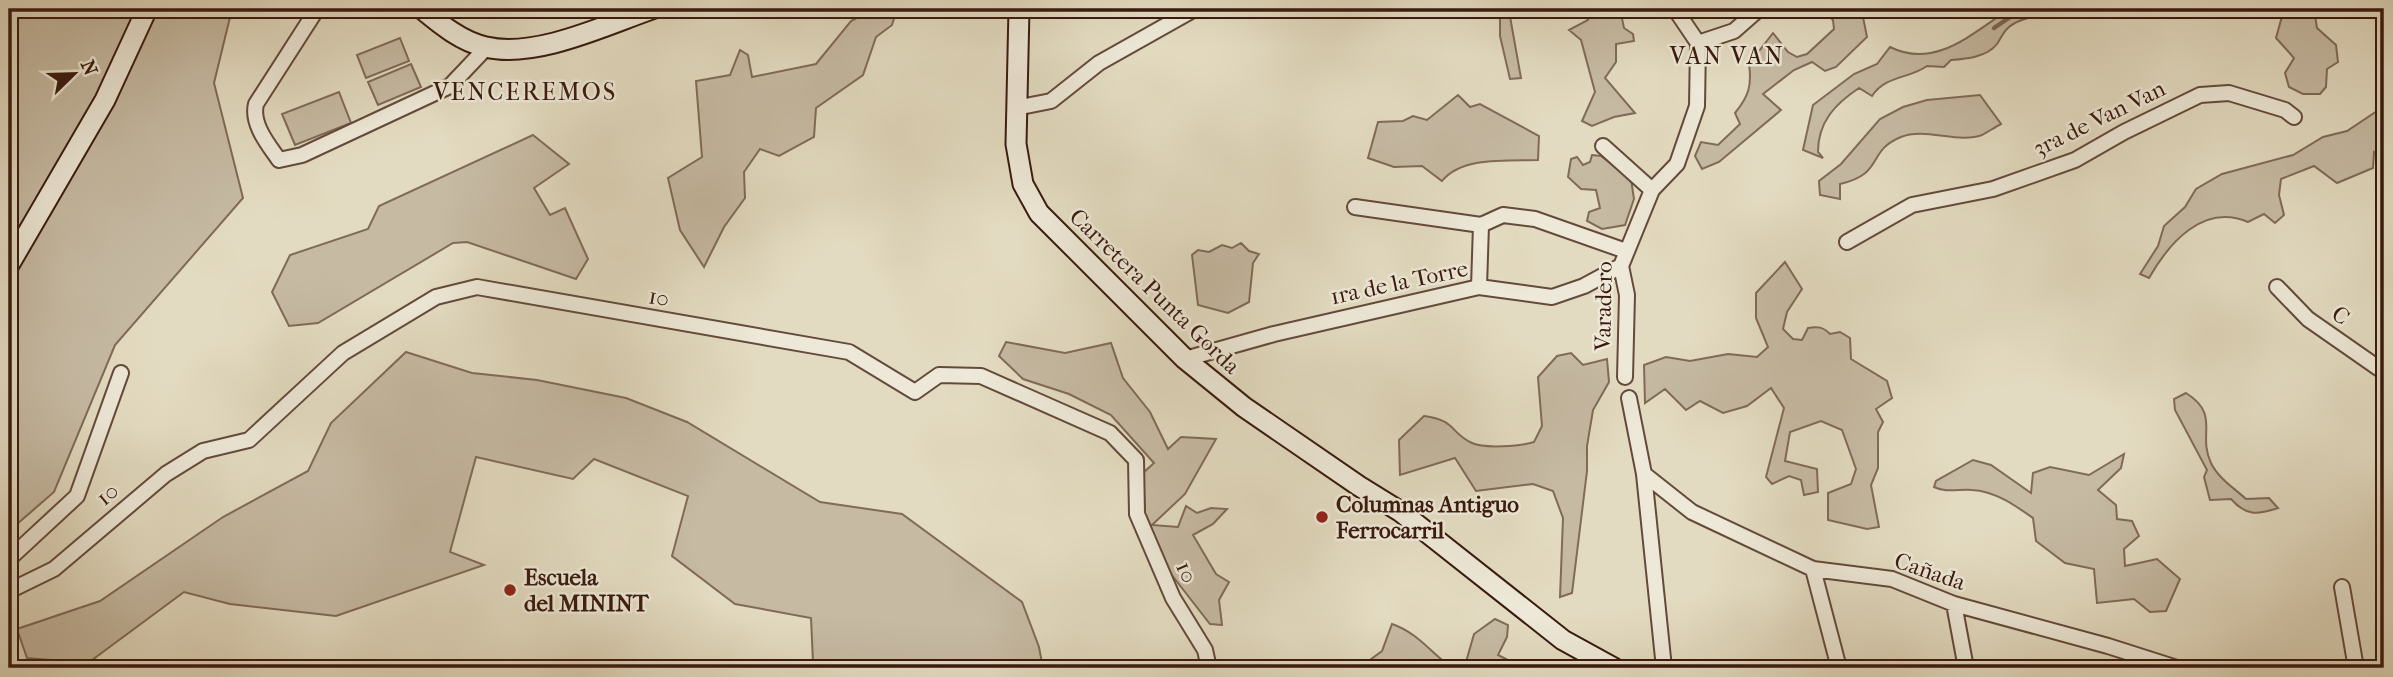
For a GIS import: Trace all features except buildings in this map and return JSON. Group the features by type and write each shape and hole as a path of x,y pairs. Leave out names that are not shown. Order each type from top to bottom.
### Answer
{"main road":[{"path":"9,265 105,100 147,9"},
{"path":"422,9 447,30 486,48 522,48 568,38 652,9"},
{"name":"Carretera Punta Gorda","path":"1019,9 1016,144 1023,184 1039,212 1185,359 1244,407 1401,512 1563,640 1614,668"}],"street":[{"path":"317,9 256,104 254,113 263,138 279,160 302,155 450,86 486,48"},
{"path":"1016,108 1051,102 1099,63 1195,9"},
{"path":"1675,9 1698,43 1734,31 1759,9"},
{"name":"Varadero","path":"1625,377 1627,295 1621,266 1652,190 1677,164 1697,106 1698,43"},
{"name":"3ra de Van Van","path":"1847,242 1912,205 1993,189 2076,160 2124,132 2200,95 2229,93 2285,110 2294,117"},
{"path":"1603,146 1652,190"},
{"path":"1355,207 1481,225 1503,215 1535,219 1626,251"},
{"path":"1479,287 1481,225"},
{"name":"1ra de la Torre","path":"1185,359 1273,334 1479,287 1552,297 1584,286 1621,266"},
{"name":"10","path":"9,591 54,569 166,474 202,451 249,440 343,353 436,297 477,287 849,352 915,392 939,374 981,376 1110,433 1136,460 1137,514 1173,598 1205,650 1209,668"},
{"name":"C","path":"2277,287 2308,319 2384,372"},
{"path":"9,559 76,496 121,373"},
{"path":"1629,398 1644,474 1664,668"},
{"name":"Cañada","path":"1644,474 1692,512 1813,569 1892,579 1954,604 2108,646 2177,668"},
{"path":"1813,569 1839,668"},
{"path":"2343,587 2356,668"},
{"path":"1954,604 1966,668"}],"shaded area":[{"path":"9,9 232,9 214,83 243,198 115,345 54,492 9,531"},
{"path":"873,9 897,9 892,25 876,37 863,75 816,108 814,137 779,156 760,149 744,172 745,198 724,227 704,267 680,230 668,178 702,157 696,81 730,75 740,50 748,55 752,77 816,64 851,21"},
{"path":"1500,9 1526,9 1509,11 1521,78 1510,79 1500,36"},
{"path":"1588,9 1620,9 1624,28 1633,34 1634,41 1616,44 1616,62 1605,78 1635,113 1614,117 1592,126 1582,121 1595,92 1581,40 1569,30 1588,20"},
{"path":"1821,9 1869,9 1863,17 1867,37 1836,67 1825,71 1812,62 1794,70 1763,94 1781,110 1719,162 1702,169 1695,156 1701,142 1718,145 1740,124 1735,113 1748,90 1749,64 1773,33 1788,52 1797,57 1807,54 1834,29 1833,20"},
{"path":"2010,9 2051,9 2012,25 1993,48 1982,55 1951,60 1944,67 1927,66 1884,84 1872,96 1859,88 1829,115 1819,141 1818,152 1823,158 1803,150 1813,105 1854,74 1877,64 1890,47 1907,53 1938,51 1968,37"},
{"path":"2284,9 2314,9 2317,28 2336,45 2338,62 2327,69 2326,87 2320,94 2303,94 2289,87 2285,73 2294,58 2276,38"},
{"path":"400,38 409,61 366,78 357,55"},
{"path":"411,64 421,87 378,105 368,82"},
{"path":"339,92 351,123 295,145 282,114"},
{"path":"1458,95 1470,107 1480,104 1539,136 1538,160 1500,160 1474,164 1461,167 1442,181 1422,166 1394,167 1368,158 1378,122 1403,121 1413,116 1427,120"},
{"path":"1980,95 2001,124 1973,137 1910,134 1901,137 1883,149 1864,174 1840,184 1840,199 1820,195 1819,181 1841,164 1880,119 1903,107 1927,100"},
{"path":"2377,111 2384,113 2384,159 2374,152 2373,168 2337,183 2314,166 2281,179 2279,195 2284,215 2275,223 2264,214 2248,222 2216,218 2202,222 2177,240 2149,278 2140,274 2158,246 2164,226 2185,207 2196,189 2222,174 2293,155 2323,137 2347,131"},
{"path":"533,135 569,164 534,188 550,215 565,208 588,259 576,279 467,242 453,243 318,323 289,326 272,292 290,255 368,229 379,206"},
{"path":"1592,155 1601,156 1631,179 1634,199 1625,225 1602,229 1587,221 1589,212 1600,208 1596,190 1581,189 1568,177 1571,159 1577,157 1583,165 1590,162"},
{"path":"1241,243 1249,251 1259,254 1253,263 1249,302 1228,313 1198,305 1192,255 1198,250 1209,252 1222,245 1232,248"},
{"path":"1785,262 1802,289 1787,312 1783,329 1793,339 1802,340 1808,328 1820,328 1830,334 1840,332 1850,338 1851,359 1887,381 1892,398 1876,409 1883,422 1878,432 1878,468 1871,485 1879,527 1867,529 1828,520 1828,493 1851,484 1856,469 1842,430 1821,421 1790,432 1785,461 1817,469 1818,492 1804,495 1801,480 1789,476 1772,484 1766,477 1784,408 1771,388 1747,406 1723,413 1700,401 1686,410 1665,389 1645,403 1644,365 1666,357 1690,361 1728,354 1757,357 1768,347 1756,318 1756,293"},
{"path":"1006,342 1065,353 1111,343 1123,378 1150,412 1168,449 1181,437 1216,439 1185,494 1152,525 1178,527 1186,506 1197,513 1211,508 1227,509 1213,524 1193,535 1216,574 1229,582 1219,600 1222,625 1210,624 1171,574 1146,531 1143,473 1154,463 1111,415 1069,394 1023,379 999,356"},
{"path":"406,352 472,373 537,380 626,398 687,422 820,502 902,514 1022,602 1039,647 1043,668 818,668 813,662 811,618 735,604 672,556 688,496 594,459 573,479 476,457 450,552 484,565 336,616 230,604 184,592 88,663 27,658 17,629 100,601 223,517 308,471 331,423"},
{"path":"1571,353 1583,365 1607,359 1609,382 1593,410 1572,593 1560,597 1563,518 1553,491 1533,484 1476,491 1455,458 1400,475 1399,440 1424,416 1442,420 1465,439 1478,445 1503,446 1534,442 1542,426 1538,377 1557,356"},
{"path":"2186,393 2203,409 2206,417 2207,453 2218,473 2246,499 2269,498 2278,508 2252,512 2242,509 2231,499 2210,500 2204,477 2207,470 2175,410 2174,399"},
{"path":"2124,454 2121,468 2098,490 2116,505 2117,519 2132,521 2139,536 2124,549 2125,566 2157,559 2180,579 2166,611 2150,612 2134,599 2097,603 2094,569 2065,563 2036,541 2033,518 1989,493 1934,487 1936,481 1973,460 1991,465 2031,493 2033,473 2050,467 2089,475"},
{"path":"1495,619 1508,625 1507,637 1498,655 1512,662 1516,668 1453,668 1466,662 1474,634"},
{"path":"1392,624 1417,638 1452,668 1359,668 1382,651"}],"waterway":[{"path":"1994,28 2022,9"}],"place":[{"name":"Columnas Antiguo Ferrocarril","path":"1322,517"},
{"name":"Escuela del MININT","path":"510,590"}],"district":[{"name":"VAN VAN","path":"1727,56"},
{"name":"VENCEREMOS","path":"525,92"}]}
